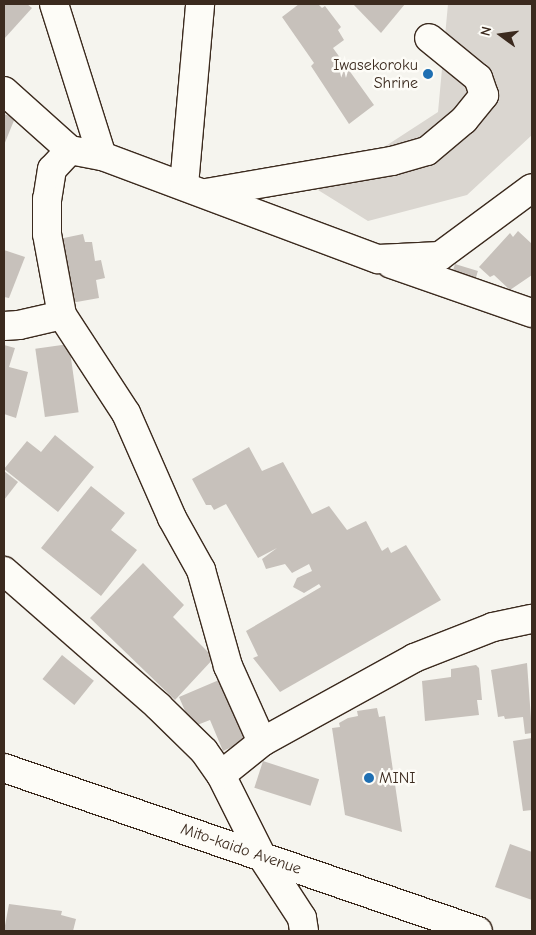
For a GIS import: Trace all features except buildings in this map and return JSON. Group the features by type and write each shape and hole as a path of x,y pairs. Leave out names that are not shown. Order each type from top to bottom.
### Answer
{"main road":[{"path":"54,4 102,156"},
{"path":"195,189 200,4"},
{"path":"195,189 392,161 427,151 464,120 484,95 478,78 429,38"},
{"path":"4,91 70,150 102,156 195,189 378,259 532,312"},
{"path":"70,150 52,169 47,199 47,234 62,315 126,413 172,518 200,570 228,666 262,742"},
{"path":"378,259 440,256 532,188"},
{"path":"4,326 19,325 62,315"},
{"path":"4,571 158,706 204,751 221,775 261,855 302,918 304,931"},
{"path":"221,775 262,742 414,658 493,627 532,619"},
{"name":"Mito-kaido Avenue","path":"4,768 478,931"}],"shaded area":[{"path":"448,4 532,4 532,135 467,195 368,221 318,190 438,112"}],"place":[{"name":"Iwasekoroku Shrine","path":"428,74"},
{"name":"MINI","path":"369,778"}]}
